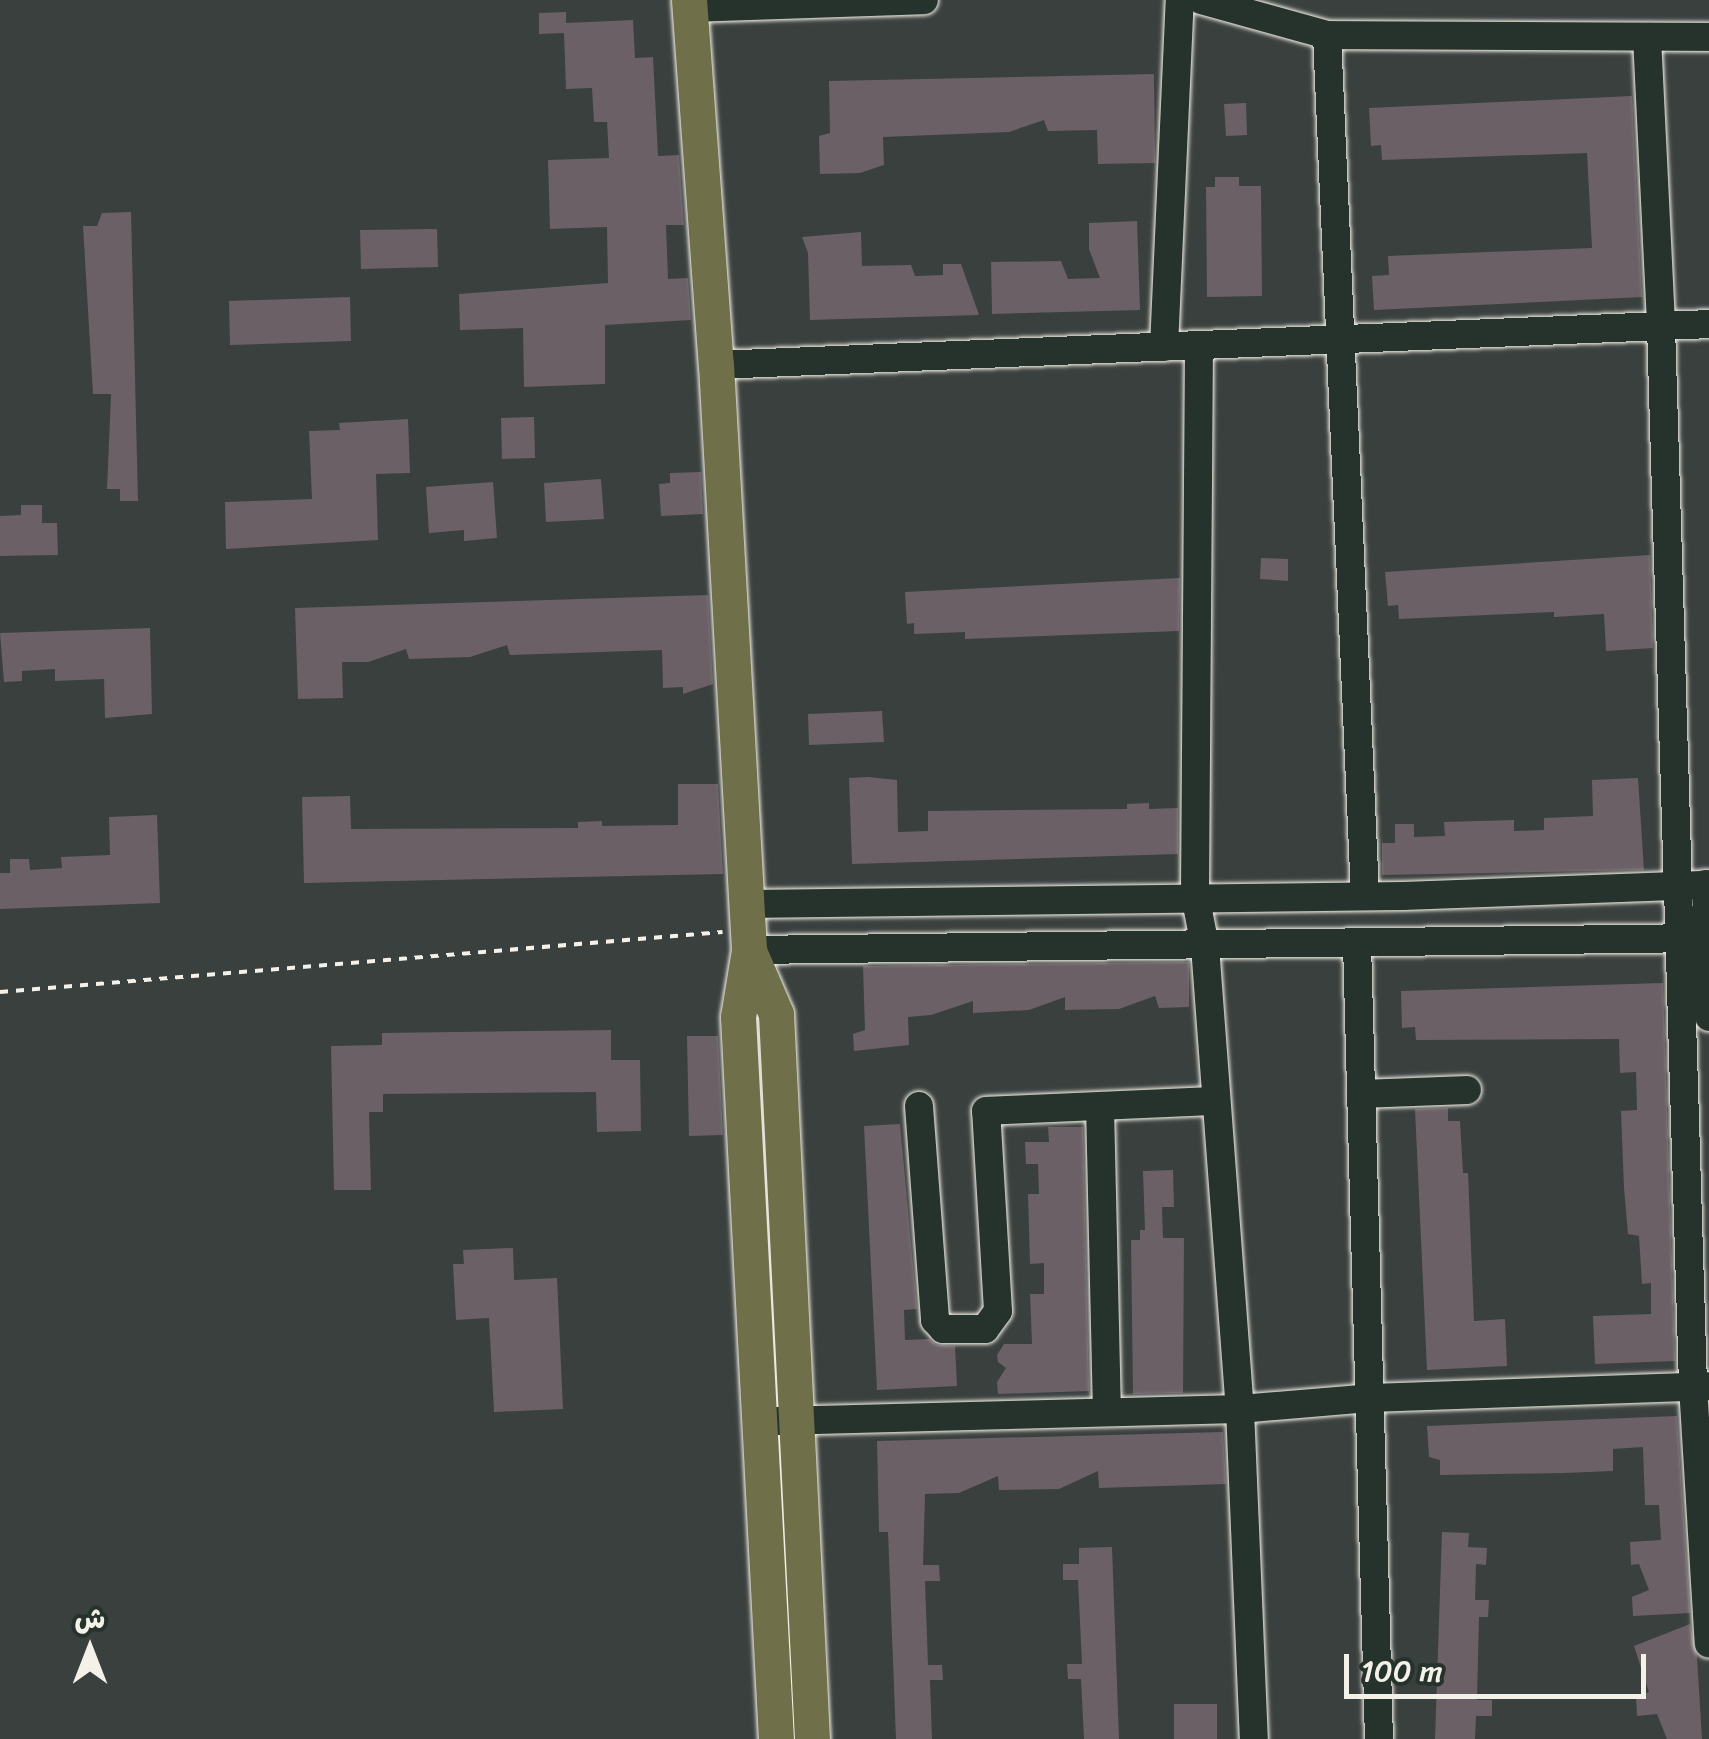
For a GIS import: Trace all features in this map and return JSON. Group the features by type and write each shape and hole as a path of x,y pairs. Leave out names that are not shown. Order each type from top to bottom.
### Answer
{"main road":[{"path":"689,4 716,365 748,928 738,1017 756,1422 776,1739"},
{"path":"748,928 776,1014 812,1739"}],"street":[{"path":"689,4 924,0"},
{"path":"1164,346 1180,0"},
{"path":"1201,0 1326,34 1709,36"},
{"path":"1326,34 1364,896"},
{"path":"1647,36 1661,326 1698,885 1701,1386 1709,1644"},
{"path":"716,365 1709,324"},
{"path":"1199,345 1195,895 1205,946 1240,1409 1254,1739"},
{"path":"748,928 1195,895 1403,896 1698,885"},
{"path":"1403,896 1404,942"},
{"path":"748,928 1205,946 1698,938"},
{"path":"1698,938 1709,1017"},
{"path":"1357,943 1378,1739"},
{"path":"1361,1094 1467,1090"},
{"path":"919,1106 935,1320 943,1329 986,1329 998,1311 986,1111 1216,1101"},
{"path":"1100,1106 1107,1412"},
{"path":"756,1422 1240,1409 1370,1398 1701,1386"}],"path":[{"path":"0,992 748,928"}],"building":[{"path":"566,12 566,23 633,20 635,58 653,57 658,156 679,155 684,225 666,225 668,279 688,278 691,320 605,325 605,384 524,387 523,328 460,330 459,294 608,283 607,227 550,229 548,160 609,158 607,122 594,122 592,88 566,89 564,33 539,34 539,13"},
{"path":"1154,74 1155,163 1098,164 1097,130 1048,131 1044,120 1009,132 883,137 884,165 860,173 820,174 819,136 830,133 829,81"},
{"path":"1632,96 1642,297 1374,310 1372,276 1389,275 1388,256 1592,248 1587,153 1382,160 1381,145 1371,146 1369,108"},
{"path":"1246,103 1247,135 1226,136 1224,104"},
{"path":"1215,177 1239,177 1239,186 1261,186 1262,296 1207,297 1206,187 1215,187"},
{"path":"131,212 138,501 120,501 120,489 107,489 111,394 93,394 83,226 97,226 102,213"},
{"path":"1137,221 1140,310 992,314 991,262 1061,261 1068,279 1100,278 1089,249 1089,223"},
{"path":"437,229 438,267 361,269 360,230"},
{"path":"861,232 862,266 911,265 915,276 943,275 943,264 961,264 979,315 810,320 808,253 802,237"},
{"path":"350,297 351,341 230,345 229,301"},
{"path":"534,417 535,458 502,459 501,418"},
{"path":"408,419 410,473 376,474 378,540 226,549 225,502 312,499 309,431 340,430 339,423"},
{"path":"701,472 703,514 661,516 659,484 670,483 670,473"},
{"path":"601,479 604,519 546,522 544,483"},
{"path":"493,482 497,538 464,541 464,530 429,533 426,487"},
{"path":"21,505 42,505 42,523 57,523 58,555 0,556 0,516 21,515"},
{"path":"1650,555 1653,648 1606,651 1604,614 1554,617 1554,612 1399,619 1398,605 1388,606 1385,572"},
{"path":"1261,558 1288,559 1288,581 1260,579"},
{"path":"1180,578 1179,631 965,639 965,632 914,634 914,623 907,624 905,592"},
{"path":"708,595 713,684 683,694 683,687 663,688 662,650 510,655 507,645 470,657 409,659 406,649 368,662 342,662 343,698 298,699 295,608"},
{"path":"150,628 152,714 105,718 104,679 55,681 55,669 22,671 22,681 4,682 0,633"},
{"path":"882,711 884,742 809,745 808,714"},
{"path":"849,778 897,780 898,832 928,831 928,811 1127,809 1127,804 1149,803 1149,809 1178,808 1178,854 852,864"},
{"path":"1638,778 1644,870 1382,875 1382,843 1395,843 1395,824 1414,824 1414,837 1445,836 1444,822 1514,820 1514,831 1544,830 1544,818 1593,816 1592,780"},
{"path":"678,784 718,784 723,874 304,883 302,797 350,796 351,829 578,828 578,822 602,821 602,826 678,825"},
{"path":"157,815 160,903 0,909 0,873 10,873 10,859 29,859 30,870 62,868 61,857 110,855 109,817"},
{"path":"1189,962 1189,1007 1159,1008 1155,996 1119,1009 1065,1010 1065,997 1029,1010 973,1013 973,1001 931,1015 908,1017 909,1045 854,1051 853,1034 865,1030 863,966"},
{"path":"1663,983 1675,1361 1595,1364 1593,1316 1651,1314 1651,1283 1642,1284 1639,1236 1628,1234 1621,1111 1637,1110 1636,1072 1620,1073 1619,1039 1416,1040 1415,1027 1402,1028 1401,991"},
{"path":"611,1030 611,1060 640,1060 641,1131 597,1132 596,1092 383,1094 383,1112 369,1112 371,1190 334,1190 331,1046 382,1045 382,1033"},
{"path":"687,1036 718,1036 723,1135 689,1136"},
{"path":"1448,1108 1448,1121 1460,1121 1463,1173 1468,1173 1474,1321 1505,1319 1507,1366 1427,1370 1415,1109"},
{"path":"900,1124 917,1309 904,1310 905,1340 929,1339 937,1345 955,1346 957,1386 877,1390 864,1126"},
{"path":"1048,1127 1083,1127 1089,1391 998,1394 997,1382 1006,1368 998,1362 997,1355 1004,1344 1032,1344 1030,1294 1044,1294 1044,1263 1030,1264 1028,1194 1039,1194 1038,1164 1026,1164 1025,1142 1049,1142"},
{"path":"1173,1170 1174,1207 1162,1207 1163,1238 1184,1238 1183,1393 1133,1394 1131,1240 1140,1240 1140,1230 1145,1230 1143,1171"},
{"path":"513,1248 514,1280 557,1278 563,1409 494,1412 489,1318 456,1320 453,1264 464,1264 463,1250"},
{"path":"1677,1416 1690,1613 1633,1616 1632,1597 1649,1590 1639,1564 1631,1565 1630,1542 1661,1540 1659,1505 1645,1505 1643,1447 1613,1449 1613,1471 1440,1475 1440,1460 1429,1457 1427,1426"},
{"path":"1223,1432 1226,1484 1099,1488 1098,1471 1059,1489 999,1490 998,1476 959,1493 925,1494 923,1565 939,1565 940,1581 925,1581 928,1665 942,1665 943,1680 930,1680 932,1739 896,1739 888,1532 879,1532 877,1441"},
{"path":"1442,1532 1469,1533 1468,1547 1487,1548 1486,1565 1476,1564 1475,1600 1489,1600 1488,1617 1479,1617 1477,1700 1492,1700 1492,1716 1476,1716 1475,1739 1435,1739"},
{"path":"1112,1547 1119,1739 1084,1739 1081,1679 1068,1679 1067,1664 1082,1664 1078,1580 1063,1580 1063,1564 1079,1564 1079,1548"},
{"path":"1690,1624 1697,1657 1702,1739 1667,1739 1657,1714 1637,1716 1636,1697 1649,1692 1634,1646"},
{"path":"1174,1704 1217,1704 1217,1739 1174,1739"}]}
